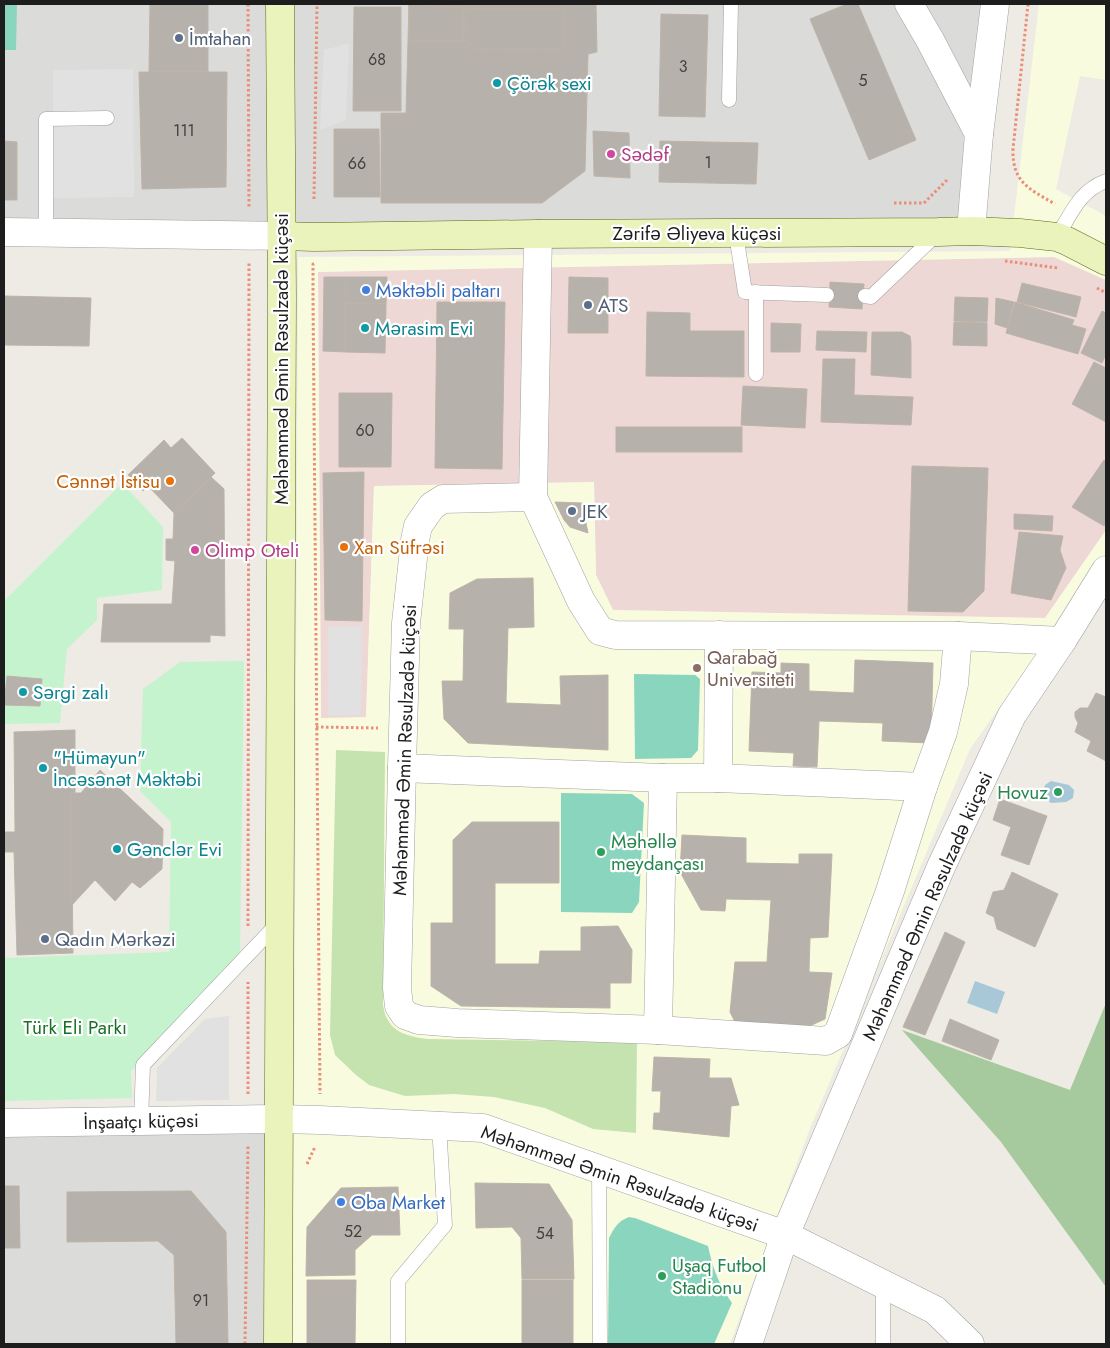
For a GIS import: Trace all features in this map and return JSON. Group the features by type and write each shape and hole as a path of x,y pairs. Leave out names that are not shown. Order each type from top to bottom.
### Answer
{"main road":[{"name":"Məhəmməd Əmin Rəsulzadə küçəsi","path":"279,1119 282,236 280,4"},
{"name":"Zərifə Əliyeva küçəsi","path":"282,236 971,231 1057,237 1067,240 1106,261"},
{"path":"278,1344 279,1119"}],"street":[{"path":"909,4 979,134"},
{"path":"971,231 979,134 995,4"},
{"path":"4,232 282,236"},
{"path":"538,234 533,497 581,601 600,631 615,635 958,636 1062,641"},
{"name":"Məhəmməd Əmin Rəsulzadə küçəsi","path":"533,497 444,499 432,506 418,526 406,623 397,988 399,1006 405,1015 419,1020 658,1030 826,1040 838,1034 890,891 923,787 943,732 954,684 958,636"},
{"name":"Məhəmməd Əmin Rəsulzadə küçəsi","path":"748,1344 785,1236 945,858 1012,715 1062,641 1106,570"},
{"path":"718,778 719,635"},
{"path":"402,768 663,778 718,778 923,787"},
{"path":"658,1030 663,778"},
{"name":"Məhəmməd Əmin Rəsulzadə küçəsi","path":"279,1119 484,1128 785,1236 935,1310 970,1344"},
{"name":"İnşaatçı küçəsi","path":"4,1123 279,1119"}],"lane":[{"path":"729,100 731,4"},
{"path":"46,232 46,118 107,118"},
{"path":"1057,237 1078,200 1096,185 1106,181"},
{"path":"865,296 871,296 938,232"},
{"path":"736,234 745,292 826,295"},
{"path":"756,292 756,374"},
{"path":"141,1121 143,1065 279,921"},
{"path":"398,1344 398,1281 445,1225 439,1125"},
{"path":"599,1169 600,1344"},
{"path":"883,1284 883,1344"}],"path":[{"path":"244,1344 248,1119 248,4"},
{"path":"314,199 317,4"},
{"path":"1028,4 1013,162 1016,173 1033,191 1071,212"},
{"path":"1002,261 1059,268"},
{"path":"307,1172 307,1162 319,1137 320,1120 313,264 322,264"},
{"path":"1090,284 1106,293"},
{"path":"316,727 404,729"}],"shaded area":[{"path":"4,4 997,4 971,231 4,233"},
{"name":"Qarabağ Universiteti","path":"1039,4 1106,4 1106,80 1080,76 1056,189 1106,216 1106,280 1054,257 318,272 321,718 366,717 374,486 594,482 596,575 613,610 1045,618 1106,530 1106,557 970,749 809,1131 730,1344 293,1344 298,257 1010,251"},
{"path":"349,43 346,120 320,130 324,50"},
{"path":"133,69 134,197 53,198 53,70"},
{"path":"1054,257 1106,280 1106,530 1045,618 613,610 596,575 594,482 374,486 366,718 321,718 318,272"},
{"path":"328,626 362,626 361,715 328,715"},
{"path":"229,1016 229,1100 156,1101 157,1068 205,1019"},
{"path":"279,1119 277,1344 4,1344 4,1123"}],"green space":[{"path":"4,4 17,4 16,50 4,50"},
{"path":"122,483 163,527 162,590 97,598 97,620 67,649 60,723 4,724 4,601"},
{"name":"Türk Eli Parkı","path":"244,661 240,955 131,1071 132,1098 4,1101 4,958 169,952 171,822 140,791 143,689 180,662"},
{"path":"634,674 695,675 700,679 698,750 691,758 635,759"},
{"path":"336,750 385,752 383,1005 386,1017 391,1025 405,1034 427,1039 637,1042 636,1133 593,1129 545,1108 494,1097 454,1094 405,1096 369,1085 335,1055 330,1035"},
{"name":"Məhəllə meydançası","path":"561,793 632,794 644,803 639,902 632,913 561,912"},
{"path":"1106,1003 1106,1287 1001,1142 902,1030 1070,1090"},
{"name":"Uşaq Futbol Stadionu","path":"629,1217 708,1246 717,1276 732,1303 714,1344 608,1344 609,1238 617,1225"}],"water":[{"name":"Hovuz","path":"1051,781 1069,785 1074,790 1073,798 1066,802 1051,803 1043,793 1045,785"},
{"path":"975,981 1005,992 997,1014 967,1003"}],"building":[{"name":"İmtahan","path":"150,4 208,4 208,72 149,72"},
{"name":"Çörək sexi","path":"409,4 596,4 597,52 588,54 585,171 542,203 381,203 381,113 406,113"},
{"path":"409,4 463,8 463,41 410,41"},
{"path":"847,4 858,4 916,140 869,160 810,19"},
{"path":"354,7 401,7 401,111 353,111"},
{"path":"465,9 565,9 565,50 473,49 471,43 466,43"},
{"path":"661,14 708,15 705,117 659,116"},
{"path":"139,72 227,72 226,187 142,189"},
{"path":"334,129 379,129 380,197 334,197"},
{"path":"593,131 629,133 630,178 594,176"},
{"path":"4,141 17,142 17,200 4,200"},
{"path":"660,141 758,143 756,184 659,182"},
{"path":"324,277 346,277 345,352 323,351"},
{"name":"Məktəbli paltarı","path":"346,277 387,277 386,304 345,304"},
{"name":"ATS","path":"569,277 608,278 608,333 568,333"},
{"path":"830,282 864,284 862,309 829,307"},
{"path":"1022,283 1081,297 1076,317 1017,302"},
{"path":"4,296 91,298 89,346 4,345"},
{"path":"955,297 988,298 987,322 954,321"},
{"path":"996,298 1014,302 1007,328 995,324"},
{"path":"437,302 505,302 502,469 435,468"},
{"path":"1015,302 1074,320 1072,325 1086,329 1078,354 1006,333"},
{"name":"Mərasim Evi","path":"345,304 386,304 385,353 345,352"},
{"path":"1102,311 1106,313 1106,354 1102,363 1081,353"},
{"path":"647,312 690,313 690,331 744,331 744,377 646,376"},
{"path":"954,322 987,323 987,346 953,345"},
{"path":"771,323 801,324 800,352 771,352"},
{"path":"817,331 867,332 866,352 816,350"},
{"path":"872,332 902,332 910,336 911,378 871,375"},
{"path":"823,359 855,359 854,395 913,397 911,425 821,422"},
{"path":"1094,362 1106,368 1106,422 1072,404"},
{"path":"743,386 807,389 805,428 741,425"},
{"path":"339,393 392,393 391,467 339,467"},
{"path":"616,427 742,427 742,452 616,452"},
{"name":"Cənnət İstisu","path":"182,438 215,473 174,513 148,486 143,491 128,475 164,440 171,448"},
{"path":"1104,460 1106,462 1106,522 1104,526 1072,507"},
{"path":"912,466 988,468 984,591 963,612 908,611"},
{"name":"Xan Süfrəsi","path":"364,472 362,621 325,620 323,473"},
{"name":"Olimp Oteli","path":"211,477 224,489 225,636 210,635 210,642 101,642 104,604 172,604 175,561 166,560 166,539 173,539 174,513"},
{"name":"JEK","path":"555,502 582,503 588,533 570,527 564,520"},
{"path":"1014,514 1053,516 1052,531 1014,529"},
{"path":"1019,532 1063,536 1060,550 1066,568 1051,600 1011,593"},
{"path":"533,578 534,627 508,628 506,703 561,705 560,676 608,675 608,750 468,743 444,719 442,681 463,681 464,629 449,629 450,593 477,579"},
{"path":"855,660 933,663 931,743 882,741 883,723 819,721 817,767 793,766 794,753 749,751 752,672 781,673 781,663 809,664 809,691 854,693"},
{"name":"Sərgi zalı","path":"7,676 42,679 40,706 4,705"},
{"path":"1096,693 1106,697 1106,761 1087,751 1091,741 1075,732 1078,723 1075,712 1080,708 1088,708"},
{"path":"75,730 75,793 71,793 73,953 17,955 14,852 4,852 4,832 15,832 14,732"},
{"name":"Gənclər Evi","path":"100,770 163,829 162,869 140,888 132,882 115,901 95,880 71,906 71,793 81,793"},
{"path":"1000,799 1047,816 1029,865 1001,855 1011,827 993,820"},
{"path":"472,822 559,822 559,883 495,883 495,964 539,964 540,951 581,951 581,927 618,926 632,950 631,983 610,983 610,1008 461,1006 431,986 431,923 453,923 453,840"},
{"path":"682,835 746,838 746,863 799,864 799,854 832,854 828,937 810,938 809,972 832,973 825,1019 803,1029 737,1026 730,1012 735,962 767,962 771,900 726,899 725,911 701,910 680,872"},
{"path":"1012,872 1058,894 1035,947 997,929 994,917 986,913 993,892 1004,890"},
{"path":"945,932 965,942 925,1035 903,1027"},
{"path":"950,1019 999,1040 991,1060 942,1041"},
{"path":"654,1057 710,1059 709,1078 731,1078 739,1105 731,1106 729,1137 653,1129 654,1113 660,1113 661,1091 652,1091"},
{"path":"475,1183 549,1184 572,1220 574,1279 522,1279 521,1238 512,1227 476,1228"},
{"path":"4,1186 19,1186 20,1248 4,1248"},
{"path":"398,1187 400,1235 372,1235 355,1250 355,1275 306,1276 307,1227 341,1188"},
{"path":"191,1191 226,1232 228,1344 176,1344 174,1255 158,1241 67,1242 67,1192"},
{"path":"307,1280 356,1280 355,1344 307,1344"},
{"path":"522,1280 573,1280 573,1344 522,1344"}],"place":[{"name":"İmtahan","path":"179,38"},
{"name":"Çörək sexi","path":"497,83"},
{"name":"Sədəf","path":"611,154"},
{"name":"Məktəbli paltarı","path":"366,290"},
{"name":"ATS","path":"588,305"},
{"name":"Mərasim Evi","path":"365,328"},
{"name":"Cənnət İstisu","path":"170,481"},
{"name":"JEK","path":"572,511"},
{"name":"Xan Süfrəsi","path":"344,547"},
{"name":"Olimp Oteli","path":"195,550"},
{"name":"Qarabağ Universiteti","path":"697,668"},
{"name":"Sərgi zalı","path":"23,692"},
{"name":"\"Hümayun\" İncəsənət Məktəbi","path":"43,768"},
{"name":"Hovuz","path":"1058,792"},
{"name":"Gənclər Evi","path":"117,849"},
{"name":"Məhəllə meydançası","path":"601,852"},
{"name":"Qadın Mərkəzi","path":"45,939"},
{"name":"Oba Market","path":"341,1202"},
{"name":"Uşaq Futbol Stadionu","path":"662,1276"}]}
